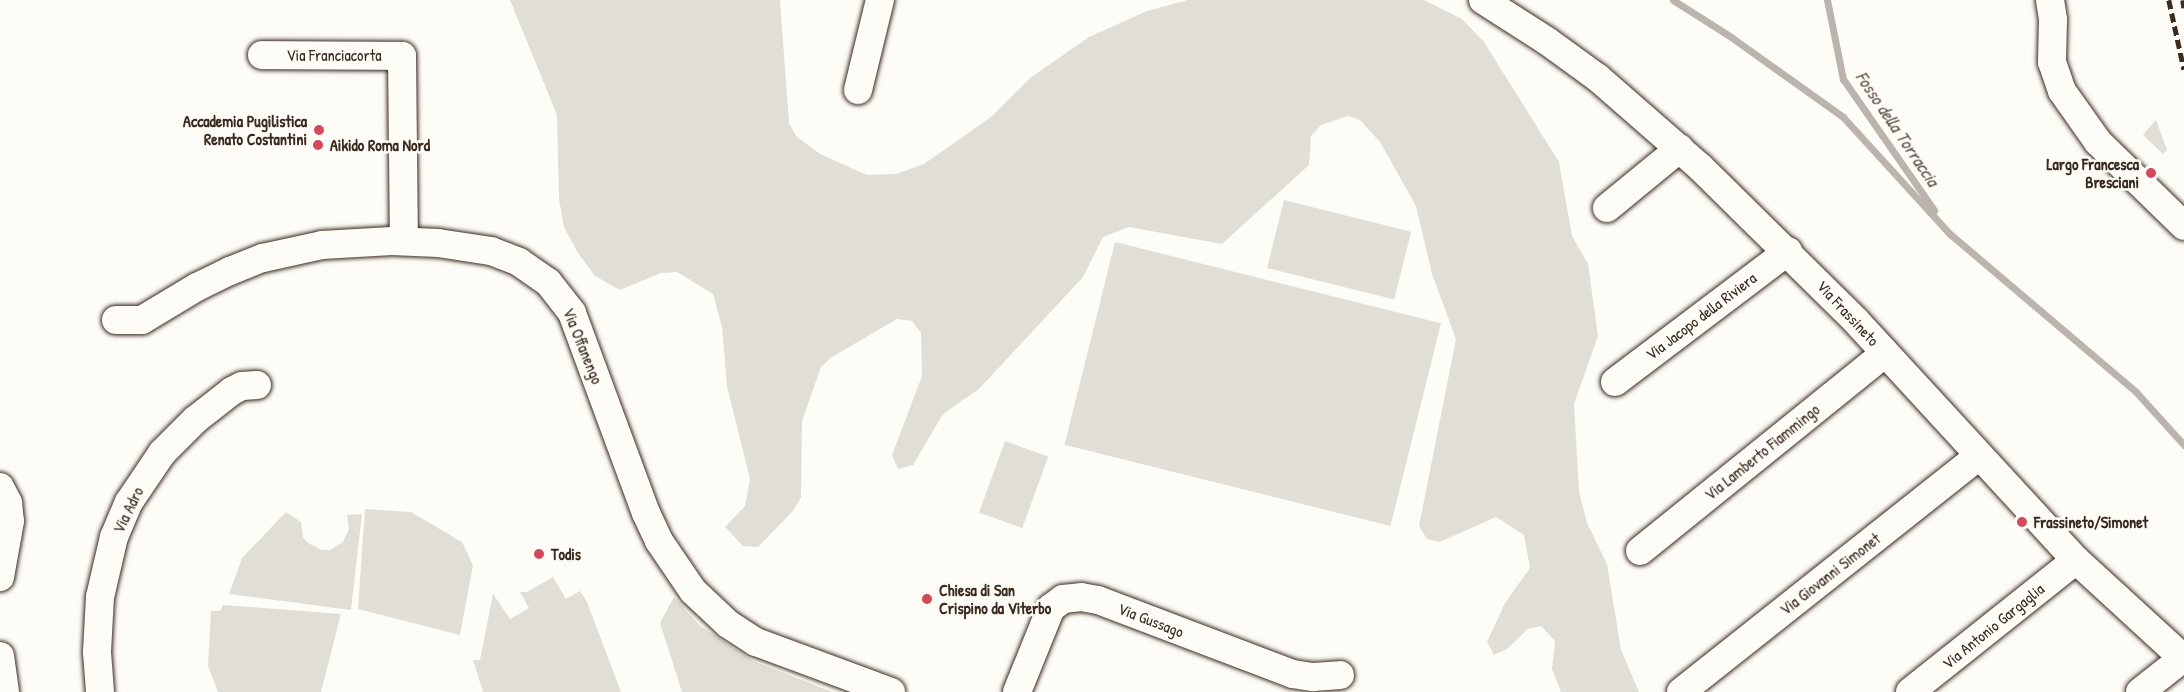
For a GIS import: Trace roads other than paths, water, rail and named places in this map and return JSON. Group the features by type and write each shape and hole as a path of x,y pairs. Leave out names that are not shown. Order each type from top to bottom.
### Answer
{"street":[{"path":"858,90 880,0"},
{"name":"Via Frassineto","path":"1483,0 1590,72 1680,148 1788,250 2076,560 2183,659"},
{"path":"2050,0 2053,20 2052,62 2062,91 2098,142 2184,226"},
{"name":"Via Franciacorta","path":"262,55 402,56 404,241"},
{"path":"1607,208 1680,148"},
{"name":"Via Offanengo","path":"116,320 142,320 197,286 263,258 322,245 404,241 491,251 519,262 548,282 566,303 576,322 659,541 693,591 721,619 756,642 891,692"},
{"name":"Via Jacopo della Riviera","path":"1615,382 1788,250"},
{"name":"Via Lamberto Fiammingo","path":"1640,551 1885,353"},
{"name":"Via Adro","path":"100,692 98,636 101,590 114,537 129,502 162,453 195,420 232,391 242,386 257,385"},
{"name":"Via Giovanni Simonet","path":"1681,692 1979,456"},
{"path":"0,487 8,503 10,521 0,577"},
{"name":"Via Antonio Gargaglia","path":"1911,692 2076,560"},
{"name":"Via Gussago","path":"1017,692 1047,614 1057,603 1071,597 1098,600 1293,674 1313,677 1340,675"},
{"path":"0,656 6,692"},
{"path":"2140,692 2183,659"}],"waterway":[{"name":"Fosso della Torraccia","path":"1673,0 1731,37 1843,117 1950,234 2136,392 2184,445"},
{"name":"Fosso della Torraccia","path":"1827,0 1843,79 1934,210"}],"railway":[{"path":"2169,0 2184,69"},
{"path":"2183,0 2184,8"}],"place":[{"name":"Accademia Pugilistica Renato Costantini","path":"319,130"},
{"name":"Aikido Roma Nord","path":"318,145"},
{"name":"Largo Francesca Bresciani","path":"2151,173"},
{"name":"Frassineto/Simonet","path":"2022,522"},
{"name":"Todis","path":"539,554"},
{"name":"Chiesa di San Crispino da Viterbo","path":"927,599"}]}
